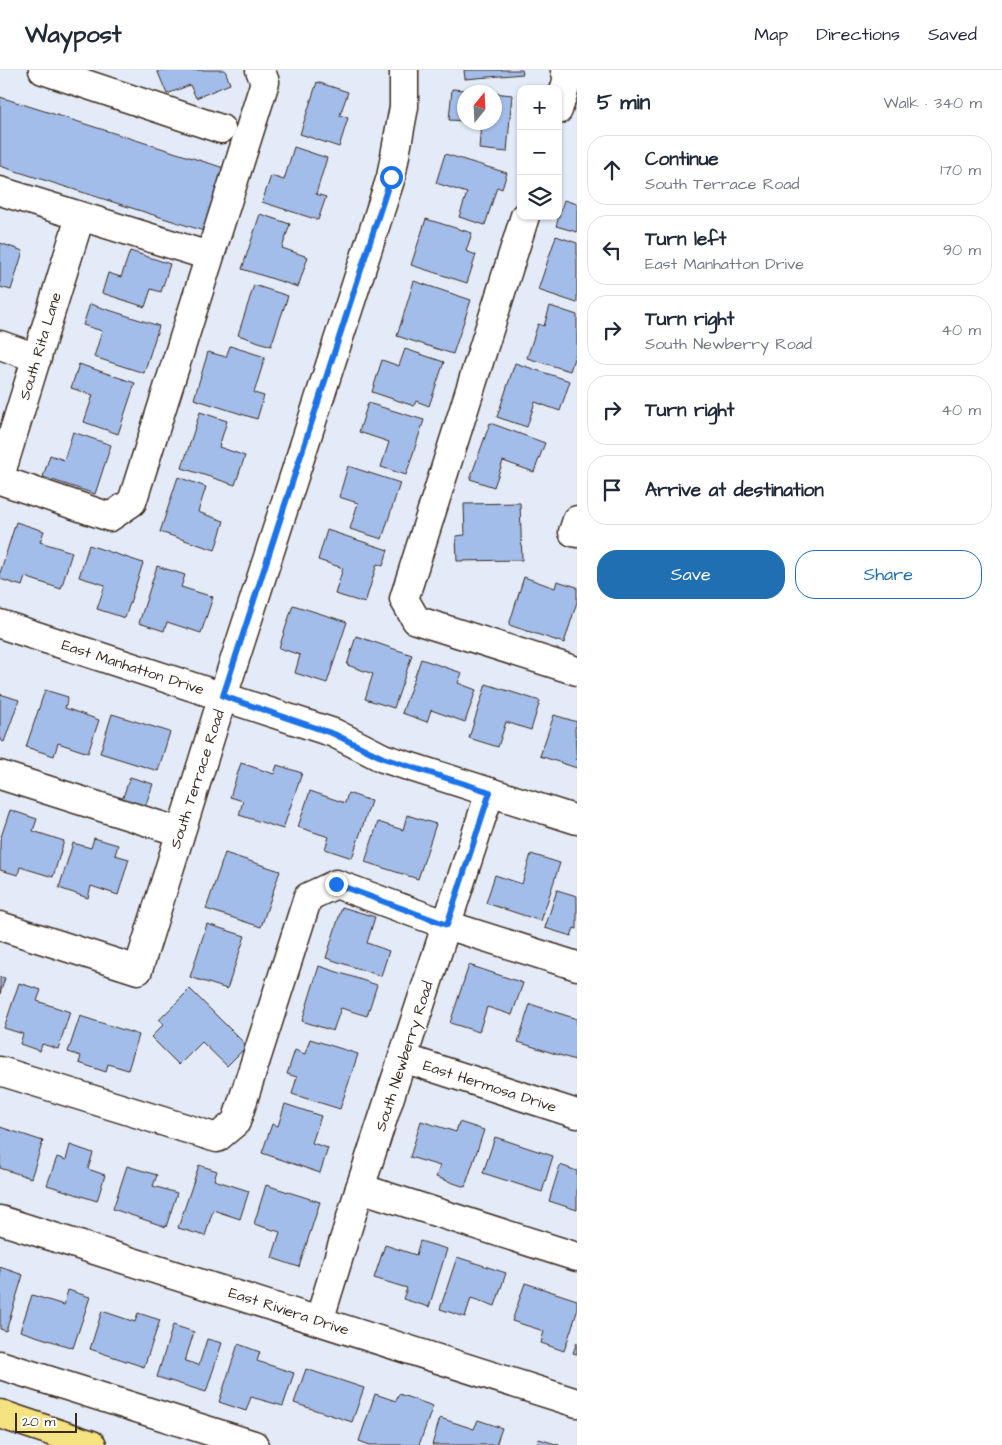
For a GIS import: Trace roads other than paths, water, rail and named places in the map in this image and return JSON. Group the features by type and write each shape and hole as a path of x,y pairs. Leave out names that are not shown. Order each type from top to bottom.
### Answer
{"highway":[{"path":"0,1414 92,1445"}],"street":[{"path":"43,70 111,82 221,129"},
{"path":"0,480 110,517 132,502 265,82 260,70"},
{"name":"South Terrace Road","path":"0,926 138,970 223,696 391,177 404,107 404,70"},
{"path":"562,97 568,78 565,70"},
{"path":"0,191 209,256"},
{"name":"South Rita Lane","path":"0,476 80,217"},
{"path":"524,220 404,599 416,620 577,672"},
{"path":"0,345 37,358"},
{"name":"East Manhatton Drive","path":"0,624 334,734 383,758 577,820"},
{"path":"0,775 180,832"},
{"name":"South Newberry Road","path":"319,1321 360,1188 490,792"},
{"path":"0,1071 217,1138 236,1122 308,897 336,884 447,925 577,966"},
{"name":"East Hermosa Drive","path":"403,1058 577,1114"},
{"path":"360,1188 577,1257"},
{"name":"East Riviera Drive","path":"0,1220 577,1404"},
{"path":"0,1365 254,1445"}]}
